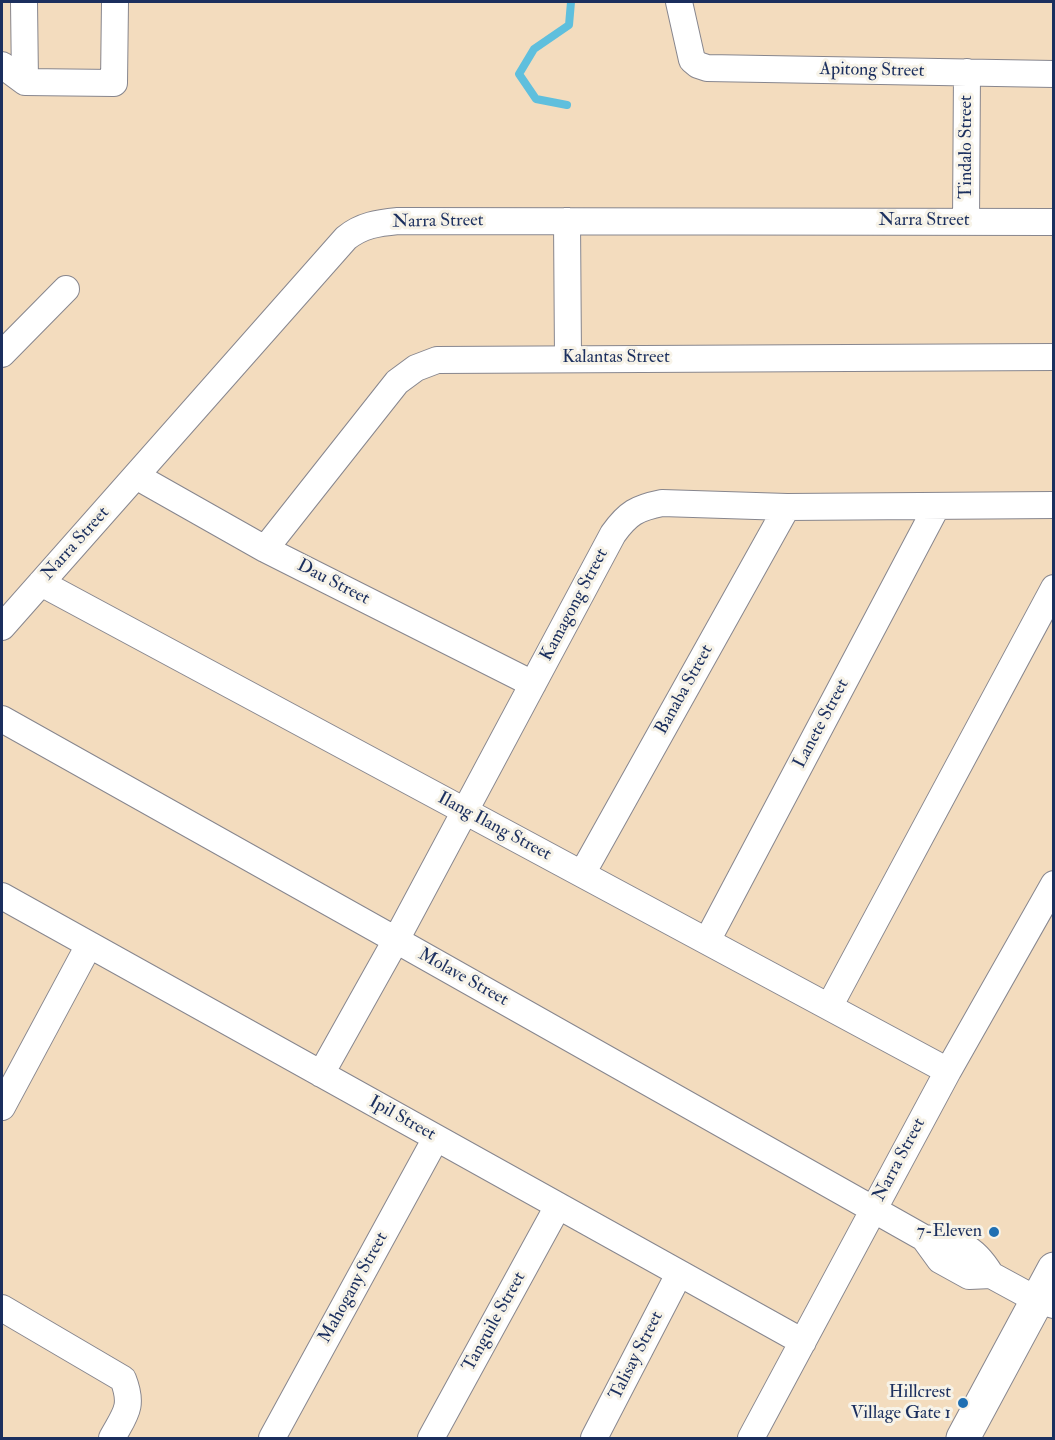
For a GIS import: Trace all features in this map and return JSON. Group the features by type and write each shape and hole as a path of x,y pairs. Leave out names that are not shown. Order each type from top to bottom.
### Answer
{"main road":[{"path":"963,1438 1045,1302 1053,1269"}],"street":[{"path":"24,2 25,82"},
{"path":"2,64 25,82 114,83 115,2"},
{"name":"Apitong Street","path":"679,2 692,60 707,68 1053,74"},
{"name":"Tindalo Street","path":"966,222 968,72"},
{"name":"Narra Street","path":"2,627 346,238 356,230 370,225 398,221 1053,222"},
{"path":"567,221 568,358"},
{"path":"2,354 66,289"},
{"name":"Kalantas Street","path":"265,549 397,382 416,368 437,360 1053,357"},
{"name":"Dau Street","path":"136,476 265,549 533,684"},
{"name":"Kamagong Street","path":"321,1074 396,940 613,534 633,511 662,503 787,507 1053,506"},
{"name":"Lanete Street","path":"707,941 937,506"},
{"name":"Banaba Street","path":"582,874 787,507"},
{"name":"Ilang Ilang Street","path":"41,583 948,1071"},
{"path":"829,1007 1053,588"},
{"name":"Molave Street","path":"2,719 924,1239 951,1240 980,1257 991,1275 1045,1302"},
{"name":"Narra Street","path":"751,1438 948,1071 1053,884"},
{"name":"Ipil Street","path":"2,896 803,1342"},
{"path":"2,1107 89,945"},
{"name":"Mahogany Street","path":"272,1438 436,1138"},
{"name":"Tanguile Street","path":"431,1438 558,1206"},
{"name":"Talisay Street","path":"594,1438 679,1274"},
{"path":"2,1308 123,1379 128,1392 129,1405 112,1438"}],"waterway":[{"path":"567,105 536,99 519,74 534,49 569,25 571,2"}],"place":[{"name":"7-Eleven","path":"994,1232"},
{"name":"Hillcrest Village Gate 1","path":"963,1403"}]}
